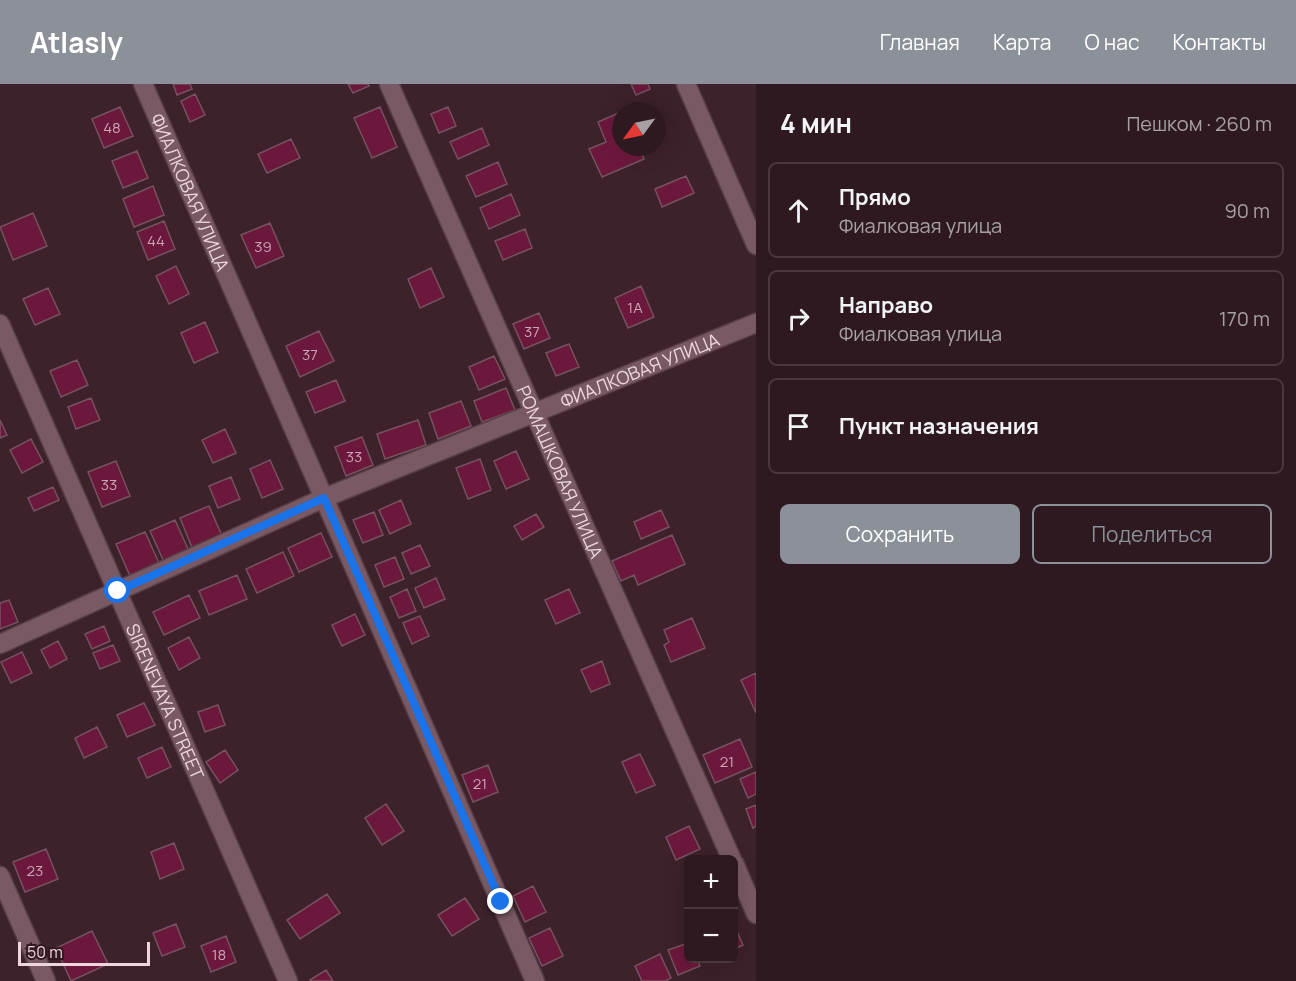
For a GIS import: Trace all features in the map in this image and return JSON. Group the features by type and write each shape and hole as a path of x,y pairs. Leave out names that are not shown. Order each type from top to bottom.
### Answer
{"street":[{"name":"ФИАЛКОВАЯ УЛИЦА","path":"143,84 535,981"},
{"name":"РОМАШКОВАЯ УЛИЦА","path":"389,84 730,855"},
{"path":"686,84 756,245"},
{"name":"ФИАЛКОВАЯ УЛИЦА","path":"0,644 324,498 756,323"},
{"name":"SIRENEVAYA STREET","path":"0,324 288,981"},
{"name":"РОМАШКОВАЯ УЛИЦА","path":"738,873 756,914"},
{"path":"0,876 46,981"}],"building":[{"path":"173,84 190,84 192,89 177,95"},
{"path":"348,84 368,84 369,86 353,93"},
{"path":"631,84 648,84 650,89 636,95"},
{"path":"195,94 205,115 190,122 181,101"},
{"path":"120,107 133,136 104,148 92,119"},
{"path":"380,107 397,147 372,158 354,118"},
{"path":"448,107 456,126 439,133 431,114"},
{"path":"612,116 612,156 643,156 644,159 602,177 589,149 606,142 598,122"},
{"path":"482,128 489,145 458,159 450,142"},
{"path":"291,139 300,158 267,173 258,154"},
{"path":"137,151 148,178 123,188 112,161"},
{"path":"498,162 507,184 476,197 466,176"},
{"path":"686,176 694,193 662,207 655,189"},
{"path":"153,186 164,215 134,227 123,199"},
{"path":"511,194 520,215 489,229 480,208"},
{"path":"33,213 47,246 13,260 0,227"},
{"path":"164,221 175,249 148,260 137,232"},
{"path":"270,223 284,256 256,268 241,235"},
{"path":"525,229 532,248 503,260 495,241"},
{"path":"176,266 189,294 169,304 156,276"},
{"path":"431,268 444,297 420,308 408,279"},
{"path":"641,286 654,317 628,328 615,298"},
{"path":"48,288 60,314 35,325 23,299"},
{"path":"539,313 550,338 524,349 513,324"},
{"path":"205,322 218,352 194,363 181,333"},
{"path":"319,331 334,361 300,377 286,346"},
{"path":"569,344 579,367 556,376 546,353"},
{"path":"494,356 505,379 479,390 469,367"},
{"path":"77,360 88,385 61,397 50,371"},
{"path":"336,380 345,401 315,413 306,392"},
{"path":"506,388 515,410 482,422 474,401"},
{"path":"91,398 100,420 76,429 68,407"},
{"path":"461,401 471,426 438,439 429,413"},
{"path":"0,420 7,435 0,438"},
{"path":"418,420 426,445 385,459 377,434"},
{"path":"225,429 236,453 213,463 202,440"},
{"path":"362,437 373,465 346,476 335,447"},
{"path":"31,439 43,462 22,473 10,450"},
{"path":"516,451 529,479 506,489 494,461"},
{"path":"480,459 491,490 468,499 456,468"},
{"path":"270,460 283,489 262,498 250,469"},
{"path":"116,461 130,496 102,507 88,472"},
{"path":"231,477 240,499 218,508 209,486"},
{"path":"53,487 59,500 34,511 28,498"},
{"path":"401,500 411,524 390,534 379,510"},
{"path":"209,506 223,538 193,550 180,518"},
{"path":"661,510 669,527 641,539 634,522"},
{"path":"374,512 383,535 363,543 353,520"},
{"path":"536,514 544,527 522,540 514,526"},
{"path":"175,520 189,551 164,562 150,531"},
{"path":"145,532 159,563 130,576 116,544"},
{"path":"321,533 332,557 299,572 288,548"},
{"path":"672,535 685,564 638,585 634,575 621,581 612,561"},
{"path":"420,545 430,566 411,574 402,553"},
{"path":"283,552 294,576 257,593 246,569"},
{"path":"395,557 404,579 384,587 375,565"},
{"path":"237,575 247,599 209,615 199,591"},
{"path":"436,578 445,599 424,608 415,588"},
{"path":"407,589 416,611 399,618 390,597"},
{"path":"569,589 580,613 556,624 545,600"},
{"path":"189,595 200,618 164,635 153,612"},
{"path":"9,600 18,622 0,629 0,603"},
{"path":"355,614 365,635 342,646 332,625"},
{"path":"420,616 429,636 412,644 403,623"},
{"path":"692,618 705,648 671,662 664,645 669,642 664,630"},
{"path":"104,626 110,641 92,649 85,634"},
{"path":"189,637 200,658 179,670 168,648"},
{"path":"58,641 67,659 50,668 41,650"},
{"path":"113,645 120,661 100,669 93,653"},
{"path":"22,652 32,673 11,683 1,662"},
{"path":"602,661 610,684 591,692 581,670"},
{"path":"756,673 756,713 741,680"},
{"path":"144,703 155,725 127,737 117,715"},
{"path":"218,705 225,725 205,732 198,712"},
{"path":"97,727 107,747 84,758 75,738"},
{"path":"740,739 752,767 715,783 703,755"},
{"path":"162,747 171,767 147,778 138,758"},
{"path":"225,750 238,770 220,783 206,762"},
{"path":"640,754 655,785 636,793 622,762"},
{"path":"488,765 498,792 473,802 462,775"},
{"path":"756,772 756,794 748,798 740,779"},
{"path":"386,804 404,831 382,845 365,818"},
{"path":"756,805 756,826 753,828 746,809"},
{"path":"689,826 700,849 676,860 666,837"},
{"path":"174,843 184,869 160,879 151,852"},
{"path":"46,849 58,879 25,892 13,862"},
{"path":"533,886 546,912 525,922 513,896"},
{"path":"327,894 340,913 300,939 287,920"},
{"path":"465,898 479,919 452,936 438,915"},
{"path":"176,924 185,947 162,956 153,933"},
{"path":"550,928 563,956 542,966 529,938"},
{"path":"92,931 108,964 71,981 56,948"},
{"path":"738,934 743,945 738,947"},
{"path":"226,936 236,962 211,972 201,946"},
{"path":"684,944 684,963 699,963 700,966 678,975 668,950"},
{"path":"660,954 671,978 665,981 642,981 635,966"},
{"path":"326,970 333,981 310,980"}],"route":[{"path":"118,591 324,498 501,902"}]}
